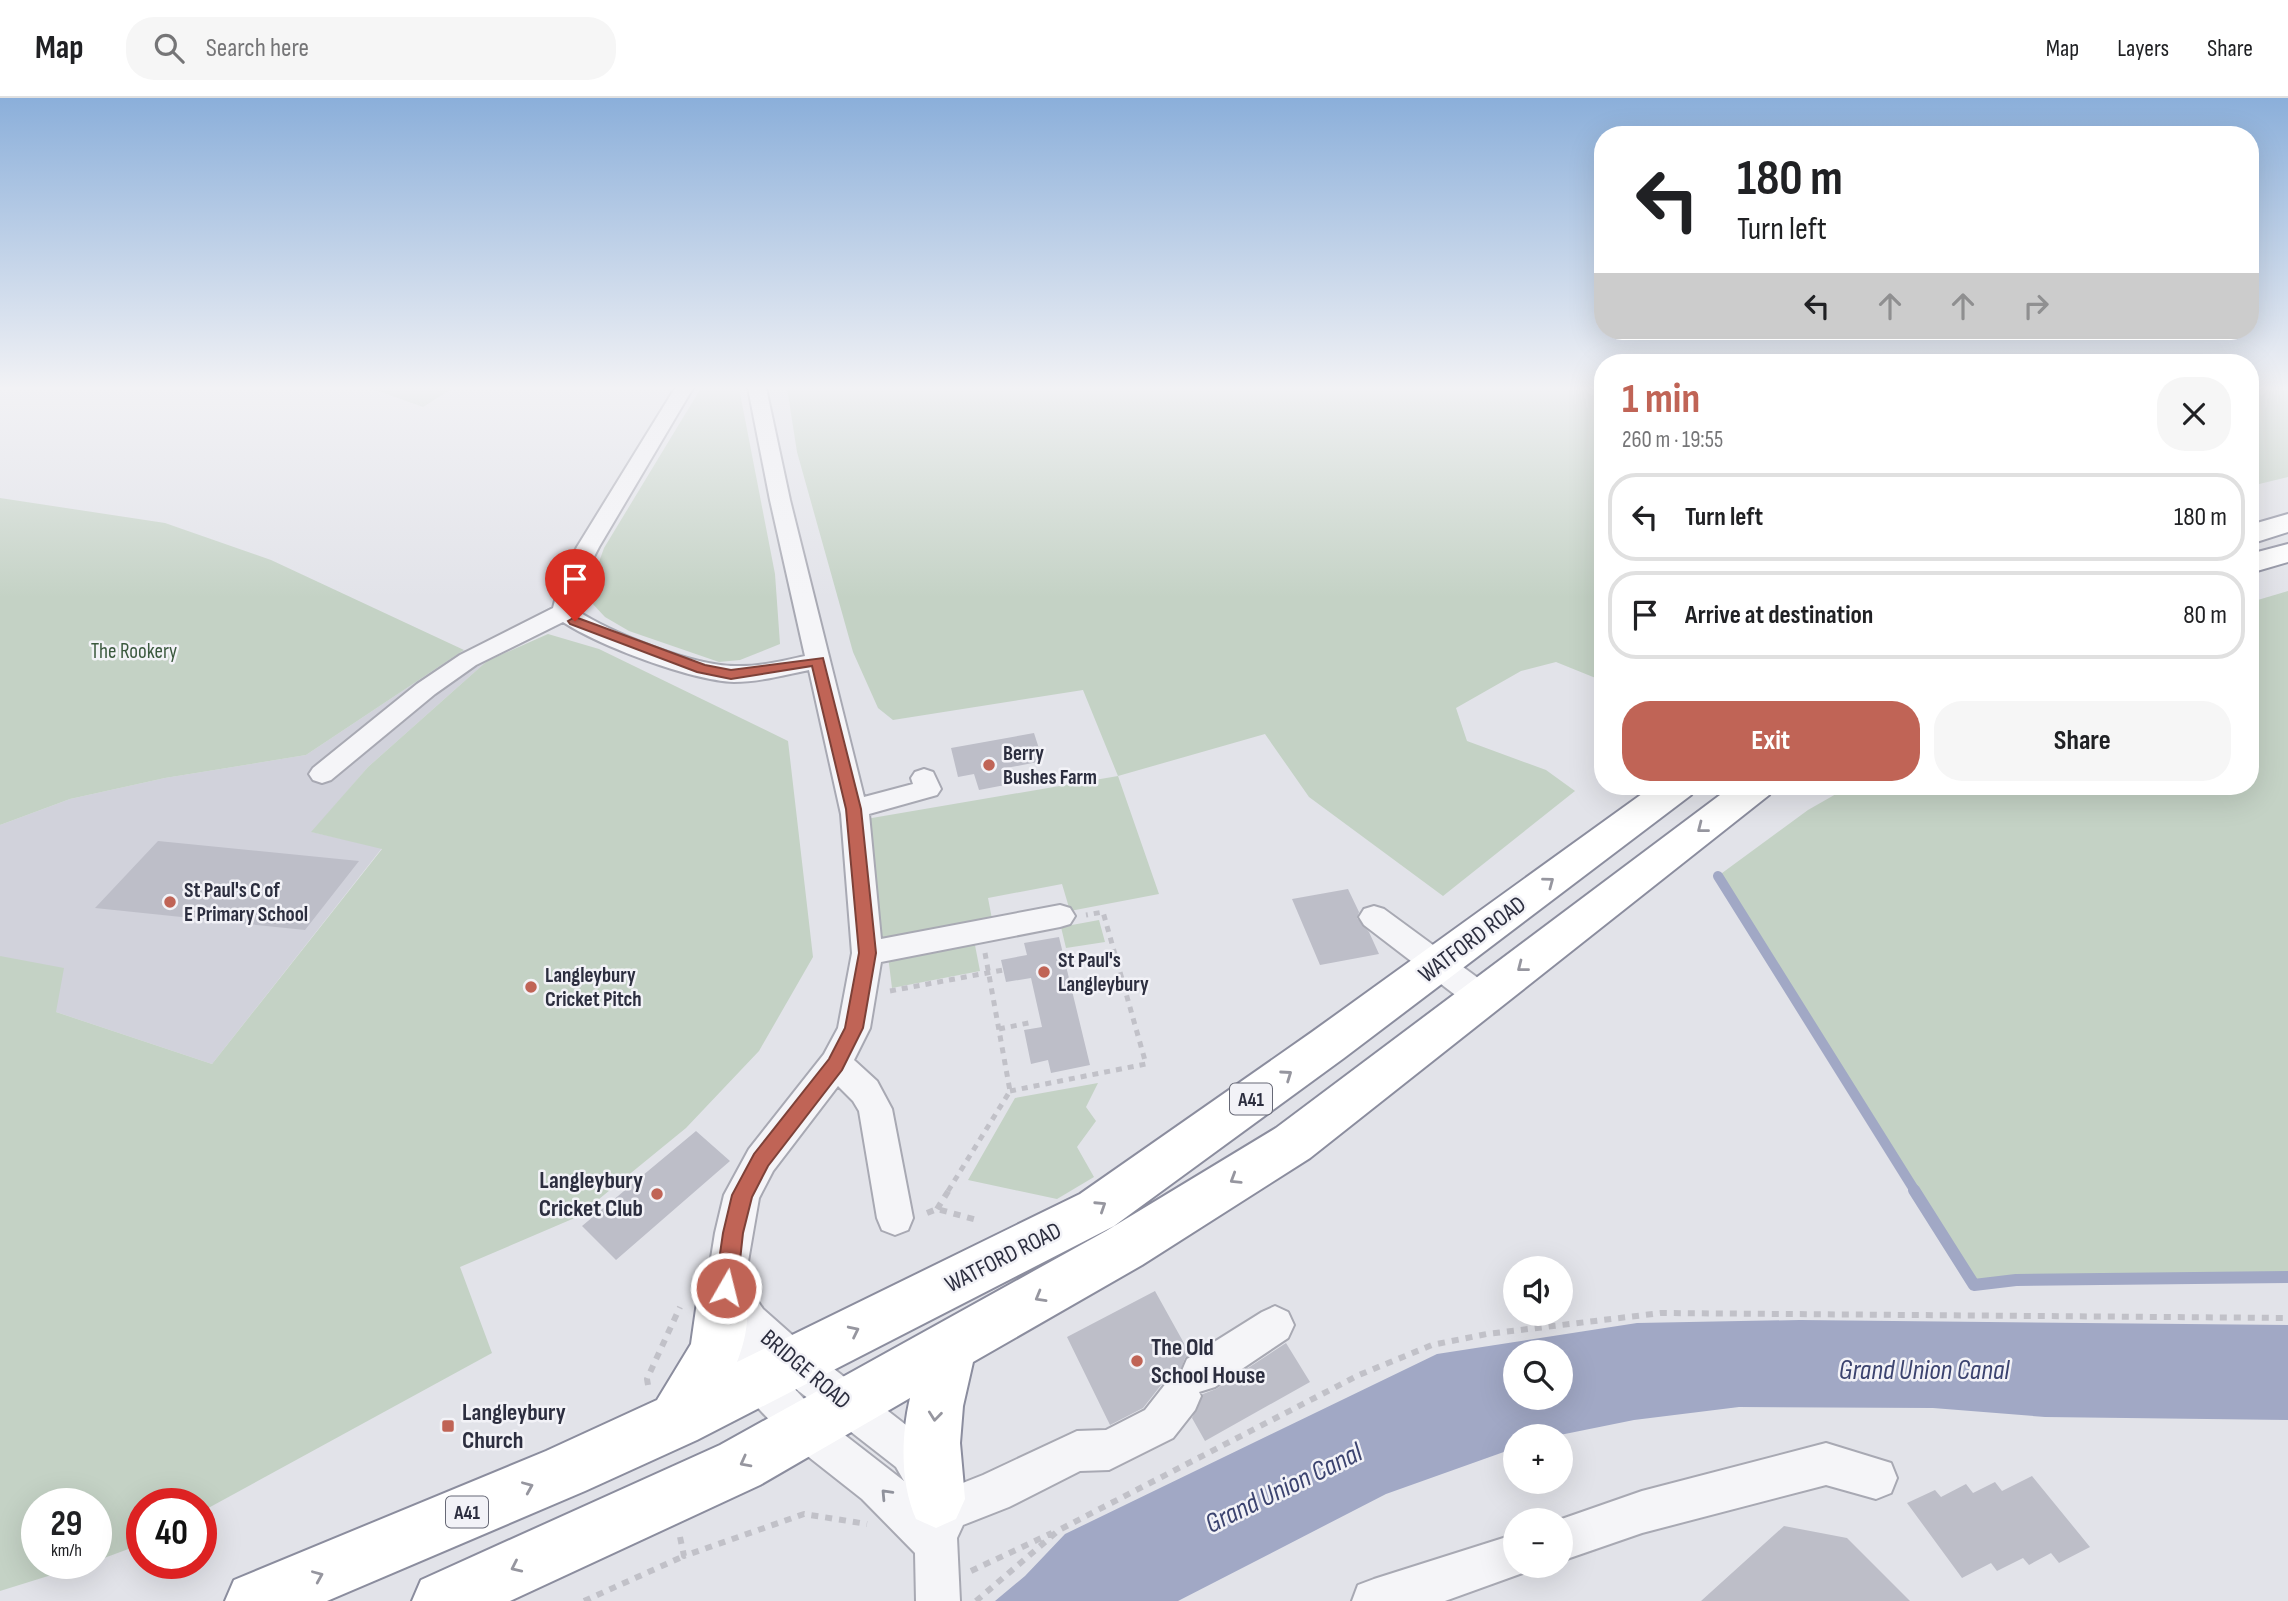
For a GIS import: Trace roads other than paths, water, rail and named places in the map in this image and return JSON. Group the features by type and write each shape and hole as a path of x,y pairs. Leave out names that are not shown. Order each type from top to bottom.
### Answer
{"highway":[{"path":"2259,532 2288,523"},
{"path":"2259,561 2288,553"},
{"name":"WATFORD ROAD","path":"255,1601 565,1471 677,1420 1097,1210 1437,965 1666,795"},
{"path":"442,1601 740,1465 1124,1248 1293,1143 1744,795"},
{"path":"677,1420 707,1369 717,1345 726,1288"},
{"path":"935,1521 932,1443 936,1406 949,1349"}],"street":[{"path":"564,612 566,598 578,567 650,458"},
{"path":"726,1288 733,1233 742,1195 761,1160 836,1064 854,1028 867,953 853,809 771,458"},
{"path":"564,612 575,621 617,639 712,671 731,674 755,673 818,661"},
{"path":"322,774 426,689 467,660 564,612"},
{"path":"853,809 928,789 925,778"},
{"path":"867,953 1059,916"},
{"path":"1374,916 1482,998"},
{"path":"836,1064 865,1091 875,1108 895,1218"},
{"name":"BRIDGE ROAD","path":"726,1288 728,1329 826,1417 884,1431 910,1453 935,1521 951,1596"},
{"path":"935,1521 948,1510 994,1492 1077,1451 1109,1450 1159,1424 1191,1384 1275,1325"},
{"path":"1573,1536 1642,1512 1826,1464 1877,1478"},
{"path":"1393,1599 1503,1560"}],"water":[{"name":"Grand Union Canal","path":"1800,1320 2288,1325 2288,1420 2045,1417 1933,1408 1739,1407 1634,1420 1573,1432 1573,1424 1503,1424 1503,1452 1386,1494 1178,1601 995,1601 1025,1576 1065,1534 1437,1354 1503,1344 1503,1410 1573,1410 1573,1340 1527,1340 1637,1323"}],"waterway":[{"path":"1718,876 1915,1191"},
{"path":"1914,1190 1974,1285 2016,1280 2288,1277"}],"place":[{"name":"Berry Bushes Farm","path":"989,765"},
{"name":"St Paul's C of E Primary School","path":"170,902"},
{"name":"St Paul's Langleybury","path":"1044,972"},
{"name":"Langleybury Cricket Pitch","path":"531,987"},
{"name":"Langleybury Cricket Club","path":"657,1194"},
{"name":"The Old School House","path":"1137,1361"},
{"name":"Langleybury Church","path":"448,1426"}],"park label":[{"name":"The Rookery","path":"134,651"}]}
